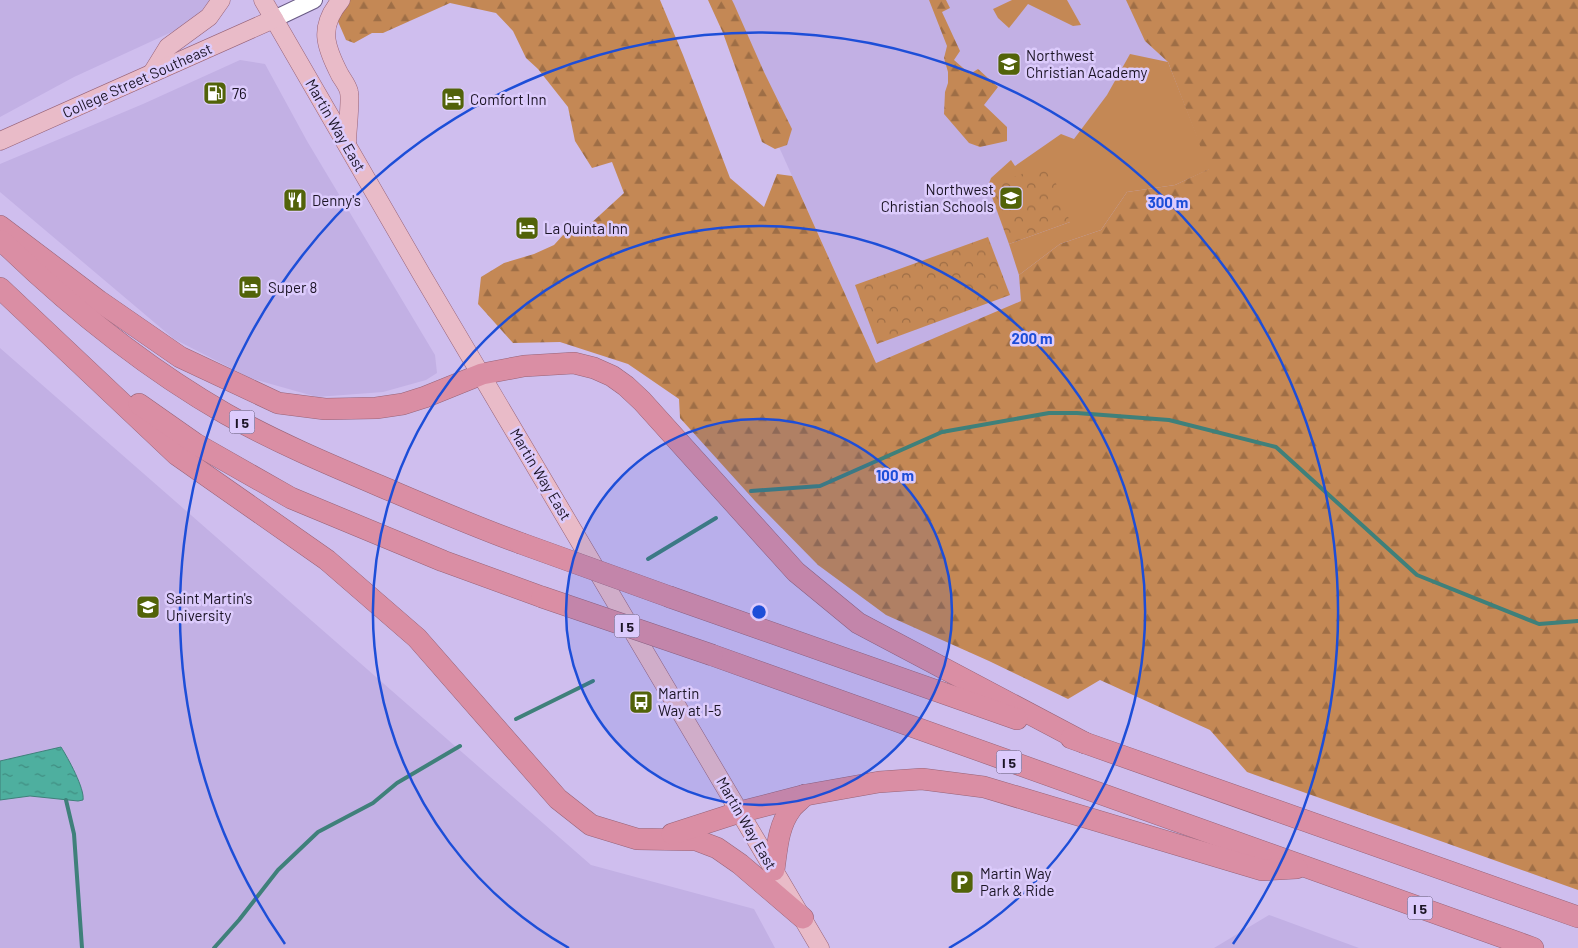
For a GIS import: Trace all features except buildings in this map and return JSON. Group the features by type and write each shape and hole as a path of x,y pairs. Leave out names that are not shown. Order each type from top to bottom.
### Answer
{"highway":[{"path":"0,226 99,301 180,357 278,403 325,409 376,408 403,404 482,374 524,366 574,363 594,368 612,376 642,401 796,572 858,623 1085,743"},
{"name":"I 5","path":"0,239 37,275 95,325 155,368 226,414 308,456 520,543 1578,917"},
{"name":"I 5","path":"0,288 47,334 87,369 196,444 291,498 443,561 542,597 1533,948"},
{"path":"87,369 177,455 327,560 417,638 558,799 590,825 637,839 696,840 717,848 740,864 803,918"},
{"path":"655,839 740,812 806,795 879,782 922,779 984,787 1262,870 1307,868"},
{"path":"774,870 779,835 784,820 792,808 806,795"}],"main road":[{"path":"152,73 168,47 209,17 221,0"},
{"name":"Martin Way East","path":"263,0 422,275 820,948"},
{"path":"340,0 331,11 325,32 325,40 330,57 350,92 347,143"},
{"name":"College Street Southeast","path":"0,141 274,18"}],"street":[{"path":"274,18 314,0"}],"shaded area":[{"path":"0,0 212,0 209,7 187,25 74,77 0,117"},
{"name":"Northwest Christian Schools","path":"713,0 1148,0 1229,221 876,363"},
{"path":"240,60 265,64 307,141 435,355 437,373 426,380 383,392 317,397 250,378 174,339 0,192 0,164 143,104"},
{"name":"Saint Martin's University","path":"0,348 591,865 754,909 775,948 0,948"},
{"path":"1269,915 1359,948 1214,948"}],"green space":[{"path":"348,0 660,0 730,178 764,207 777,174 792,176 876,363 1021,301 1019,275 1060,244 1101,230 1127,192 1175,185 1209,169 1168,62 1145,41 1126,0 1578,0 1578,890 1247,772 1210,730 1100,680 1068,699 886,615 818,565 755,501 680,418 679,399 628,364 560,342 513,343 478,304 481,277 504,263 534,254 554,245 564,234 589,225 624,193 612,162 592,168 575,141 568,107 538,69 526,58 513,31 496,13 450,3 383,33 372,33 354,43 346,40 336,17"},
{"path":"708,0 732,0 792,129 787,145 775,149 762,142 723,33"},
{"path":"929,0 946,0 950,8 942,12 960,51 954,60 970,74 978,69 998,87 984,105 1007,127 1007,141 980,147 969,143 944,114 945,92 948,83 948,72 944,58 947,46"},
{"path":"1012,0 1067,0 1081,25 1073,26 1028,4 1009,28 998,18 993,9"},
{"path":"1130,54 1168,62 1210,169 1175,185 1127,192 1101,230 1060,244 1019,275 1009,244 1070,222 988,186 991,178 1011,160 1015,166 1061,134 1074,139 1107,95"},
{"path":"1049,164 1070,222 1009,244 988,186"},
{"path":"988,237 1010,295 877,344 855,285"}],"water":[{"path":"61,747 79,781 83,800 30,796 0,800 0,761"}],"waterway":[{"path":"751,491 820,486 942,432 1049,413 1077,413 1169,420 1276,447 1417,575 1539,624 1578,621"},
{"path":"648,559 716,518"},
{"path":"516,719 593,681"},
{"path":"214,948 239,920 278,870 318,832 373,803 397,783 460,746"},
{"path":"66,800 74,834 82,948"}],"place":[{"name":"Northwest Christian Academy","path":"1009,64"},
{"name":"76","path":"215,93"},
{"name":"Comfort Inn","path":"453,99"},
{"name":"Northwest Christian Schools","path":"1011,198"},
{"name":"Denny's","path":"295,200"},
{"name":"La Quinta Inn","path":"527,228"},
{"name":"Super 8","path":"250,287"},
{"name":"Saint Martin's University","path":"148,607"},
{"name":"Martin Way at I-5","path":"641,702"},
{"name":"Martin Way Park & Ride","path":"962,882"}]}
